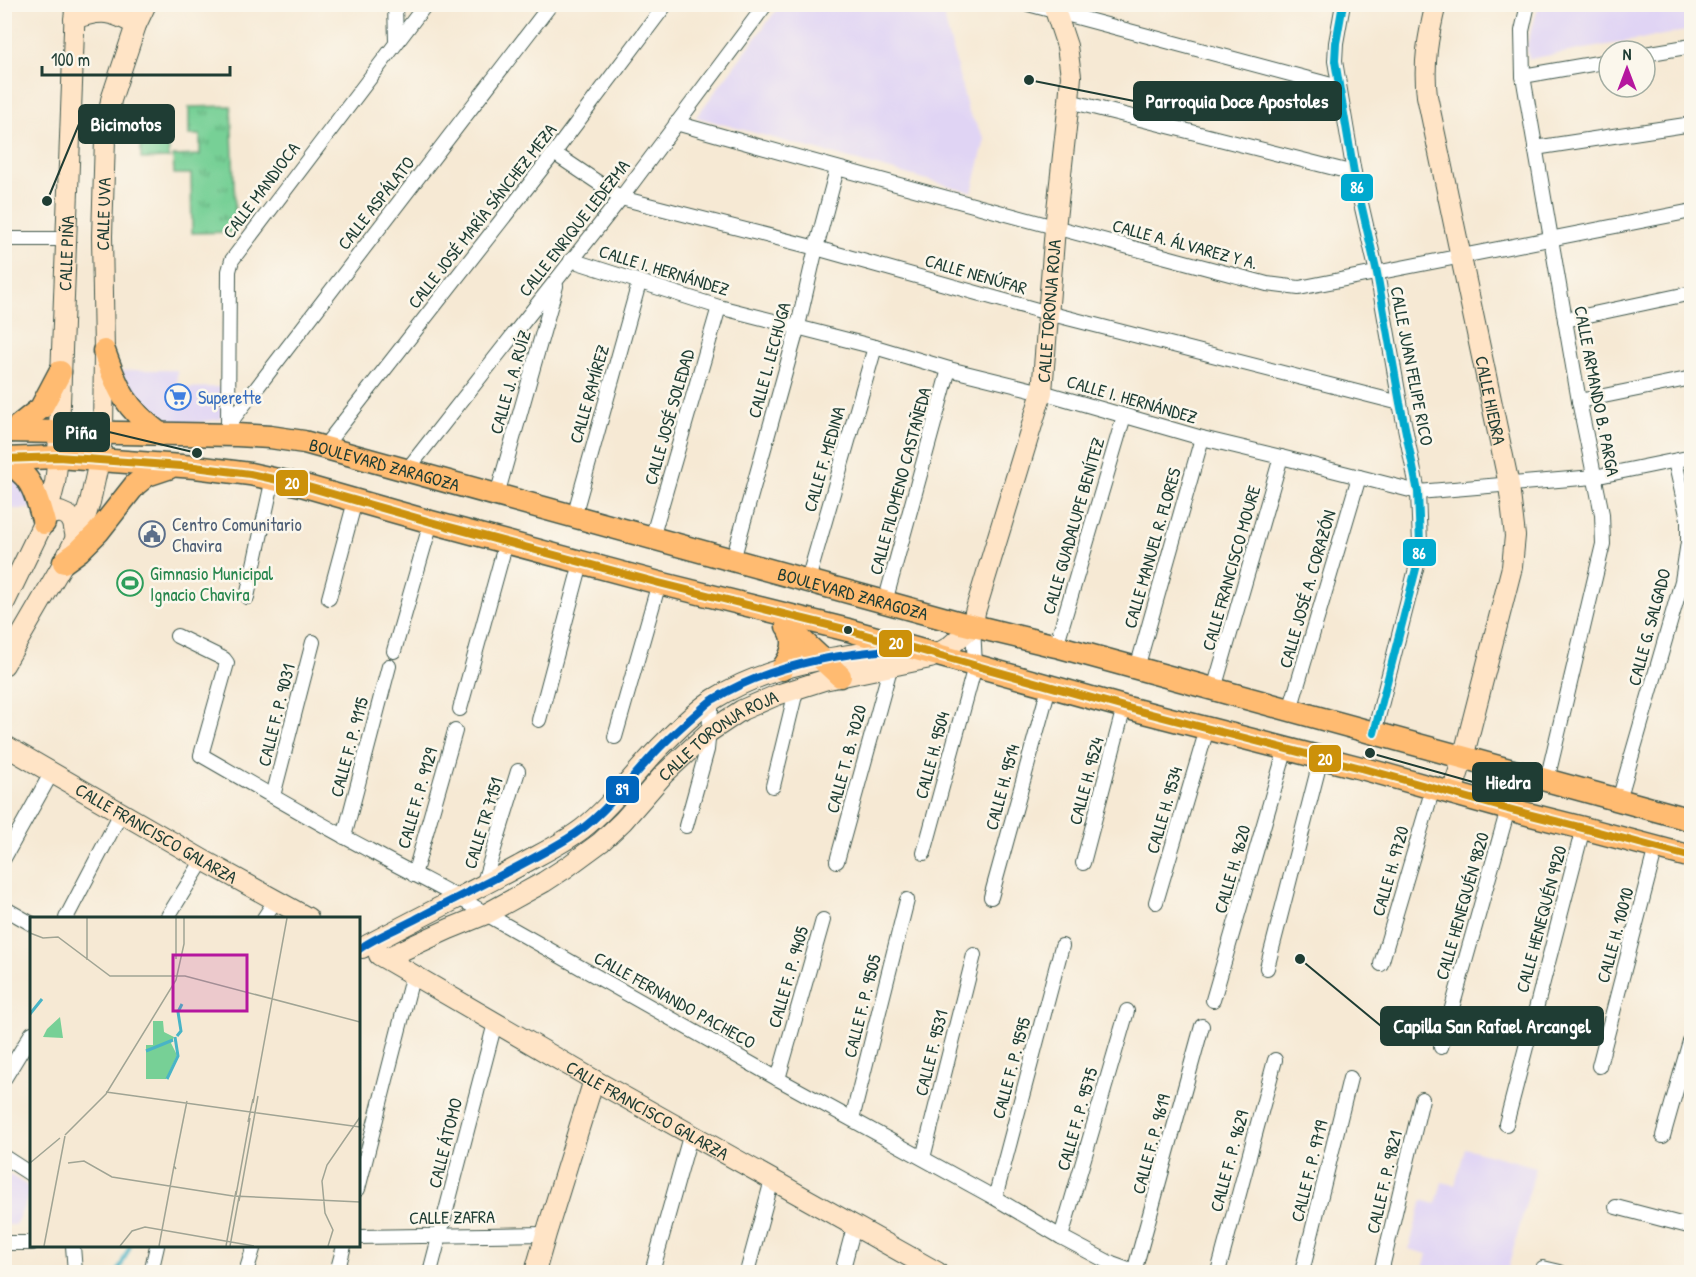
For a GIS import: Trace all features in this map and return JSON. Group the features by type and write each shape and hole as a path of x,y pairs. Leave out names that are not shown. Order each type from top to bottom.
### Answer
{"main road":[{"path":"104,351 122,396 143,421 160,434"},
{"path":"8,431 41,408 60,372"},
{"name":"BOULEVARD ZARAGOZA","path":"8,431 60,430 160,434 228,429 303,442 885,602 969,620 1056,646 1692,820"},
{"name":"BOULEVARD ZARAGOZA","path":"4,461 58,457 215,469 273,478 659,583 784,621 915,648 1048,687 1692,857"},
{"path":"4,461 19,470 31,483 45,519"},
{"path":"64,562 98,532 128,492 141,479 175,466"},
{"path":"784,621 840,676"},
{"path":"782,669 793,653 794,647 784,621"}],"street":[{"name":"CALLE UVA","path":"4,665 76,538 87,514 99,461 103,431 102,236 105,139 111,100 136,25 146,4"},
{"path":"395,4 396,42"},
{"name":"CALLE MANDIOCA","path":"228,429 229,272 232,260 426,4"},
{"name":"CALLE ASPÁLATO","path":"228,429 551,4"},
{"name":"CALLE JOSÉ MARÍA SÁNCHEZ MEZA","path":"324,447 554,153 666,4"},
{"name":"CALLE ENRIQUE LEDEZMA","path":"407,470 621,198 766,4"},
{"path":"1028,4 1054,8 1339,87"},
{"name":"CALLE JUAN FELIPE RICO","path":"1342,4 1335,61 1354,173 1377,273 1418,492 1420,537 1419,557 1374,733"},
{"name":"CALLE HIEDRA","path":"1436,4 1428,36 1425,76 1431,116 1509,485 1515,536 1512,567 1463,758 1443,790"},
{"name":"CALLE ARMANDO B. PARGA","path":"1528,4 1522,31 1523,76 1579,401 1602,514 1603,544 1547,780"},
{"path":"74,12 93,12 102,8 136,25"},
{"name":"CALLE TORONJA ROJA","path":"386,958 486,914 544,882 601,842 675,763 709,732 749,707 797,687 922,660 938,654 949,647 969,620 1042,392 1055,228 1071,76 1070,62 1054,8"},
{"name":"CALLE PIÑA","path":"4,604 45,519 55,483 60,430 60,372 74,12"},
{"path":"1657,52 1692,46"},
{"path":"1523,76 1597,63"},
{"path":"1069,101 1354,173"},
{"name":"CALLE A. ÁLVAREZ Y A.","path":"676,123 837,169 1281,287 1299,288 1692,211"},
{"path":"1535,148 1692,124"},
{"name":"CALLE NENÚFAR","path":"554,153 621,198 816,248 1048,313 1400,403"},
{"name":"CALLE L. LECHUGA","path":"733,560 798,326 837,169"},
{"path":"4,239 66,239"},
{"name":"CALLE I. HERNÁNDEZ","path":"571,260 719,307 1042,392 1202,438 1418,492 1594,477 1692,457"},
{"name":"CALLE J. A. RUÍZ","path":"497,495 558,278"},
{"name":"CALLE RAMÍREZ","path":"573,516 639,283"},
{"path":"1565,320 1692,293"},
{"name":"CALLE JOSÉ SOLEDAD","path":"652,538 719,307"},
{"name":"CALLE F. MEDINA","path":"808,580 874,347"},
{"name":"CALLE FILOMENO CASTAÑEDA","path":"885,602 949,369"},
{"path":"1579,401 1692,378"},
{"name":"CALLE GUADALUPE BENÍTEZ","path":"1056,646 1124,416"},
{"name":"CALLE MANUEL R. FLORES","path":"1137,668 1202,438"},
{"name":"CALLE FRANCISCO MOURE","path":"1214,689 1281,457"},
{"name":"CALLE G. SALGADO","path":"1619,800 1682,582 1688,542 1688,519 1675,461"},
{"name":"CALLE JOSÉ A. CORAZÓN","path":"1290,710 1359,477"},
{"path":"246,597 273,478"},
{"path":"329,598 355,501"},
{"path":"45,519 60,512 69,516 76,538"},
{"path":"394,651 431,522"},
{"path":"460,709 506,542"},
{"path":"539,720 581,562"},
{"path":"615,737 659,583"},
{"name":"CALLE TORONJA ROJA","path":"360,948 483,885 566,839 594,819 670,736 712,700 735,687 782,669 822,659 856,653 915,648 939,640 969,620"},
{"name":"CALLE H. 9504","path":"924,853 975,666 969,620"},
{"name":"CALLE FERNANDO PACHECO","path":"177,636 224,659 227,663 201,755 414,876 459,897 1061,1237 1112,1264 1134,1272"},
{"name":"CALLE F. P. 9031","path":"273,796 313,642"},
{"name":"CALLE T. B. 7020","path":"837,861 891,665"},
{"name":"CALLE F. P. 9115","path":"344,837 389,666"},
{"path":"773,786 797,687"},
{"name":"CALLE H. 9514","path":"991,897 1048,687"},
{"path":"686,826 705,756 712,700"},
{"name":"CALLE H. 9524","path":"1083,863 1124,707"},
{"name":"CALLE H. 9534","path":"1156,902 1207,729"},
{"name":"CALLE F. P. 9129","path":"414,876 454,731"},
{"name":"CALLE FRANCISCO GALARZA","path":"4,745 306,917"},
{"name":"CALLE H. 9620","path":"1213,1000 1286,748"},
{"path":"1267,968 1321,758"},
{"name":"CALLE TR 7151","path":"483,885 518,771"},
{"path":"4,858 52,772"},
{"name":"CALLE H. 9720","path":"1381,964 1443,790"},
{"name":"CALLE HENEQUÉN 9820","path":"1441,1047 1508,810"},
{"path":"67,917 121,813"},
{"name":"CALLE HENEQUÉN 9920","path":"1506,1124 1583,828"},
{"name":"CALLE H. 10010","path":"1599,1066 1656,847"},
{"path":"168,917 203,860"},
{"name":"CALLE F. P. 9505","path":"852,1119 907,900"},
{"path":"265,917 275,901"},
{"path":"4,908 30,923"},
{"name":"CALLE F. P. 9405","path":"778,1079 823,920"},
{"name":"CALLE F. P. 9595","path":"995,1198 1062,946"},
{"name":"CALLE FRANCISCO GALARZA","path":"360,948 386,958 594,1080 936,1272"},
{"name":"CALLE F. 9531","path":"923,1158 974,956"},
{"path":"360,1181 413,974"},
{"name":"CALLE F. P. 9575","path":"1061,1237 1127,1011"},
{"name":"CALLE ÁTOMO","path":"430,1272 495,1023"},
{"name":"CALLE F. P. 9619","path":"1134,1272 1202,1026"},
{"path":"1663,1136 1692,1034"},
{"path":"4,1079 30,1036"},
{"name":"CALLE F. P. 9629","path":"1218,1272 1275,1060"},
{"name":"CALLE F. P. 9719","path":"1302,1272 1350,1078"},
{"path":"535,1272 594,1080"},
{"name":"CALLE F. P. 9821","path":"1382,1272 1422,1099"},
{"path":"652,1272 691,1133"},
{"path":"4,1157 30,1174"},
{"path":"747,1272 772,1180"},
{"path":"1616,1207 1692,1227"},
{"path":"842,1272 854,1227"},
{"name":"CALLE ZAFRA","path":"360,1237 546,1234"},
{"path":"4,1243 30,1243"},
{"path":"73,1247 75,1272"},
{"path":"151,1272 157,1247"},
{"path":"246,1272 253,1247"},
{"path":"337,1272 343,1247"},
{"path":"1543,1268 1560,1272"}],"shaded area":[{"path":"781,4 941,5 968,111 985,139 972,192 696,117"},
{"path":"1539,5 1691,5 1691,30 1641,39 1597,39 1597,47 1529,59 1527,45"},
{"path":"177,370 177,388 221,387 221,419 179,425 157,421 145,412 121,371"},
{"path":"5,468 21,476 32,509 5,509"},
{"path":"1465,1148 1536,1167 1507,1272 1422,1272 1427,1254 1409,1249 1422,1200 1436,1204 1442,1182 1455,1185"},
{"path":"5,1172 26,1185 30,1194 15,1225 5,1225"}],"green space":[{"path":"231,106 236,232 192,233 191,174 174,174 173,156 200,155 200,135 189,135 189,107"},
{"path":"167,109 169,158 141,159 140,110"}],"waterway":[{"path":"118,1272 130,1247"}],"transit line":[{"name":"86","path":"1343,4 1335,61 1354,173 1377,273 1418,492 1419,557 1374,733"},
{"name":"20","path":"4,459 58,457 195,467 250,474 301,485 659,583 848,630 1124,707 1692,857"},
{"name":"89","path":"360,949 529,861 580,831 612,801 667,740 714,699 755,679 798,664 843,655 888,650"}],"place":[{"name":"Parroquia Doce Apostoles","path":"1029,80"},
{"name":"Bicimotos","path":"47,201"},
{"name":"Superette","path":"178,397"},
{"name":"Piña","path":"197,453"},
{"name":"Centro Comunitario Chavira","path":"152,534"},
{"name":"Gimnasio Municipal Ignacio Chavira","path":"130,583"},
{"name":"Hiedra","path":"1370,753"},
{"name":"Capilla San Rafael Arcangel","path":"1300,959"}]}
